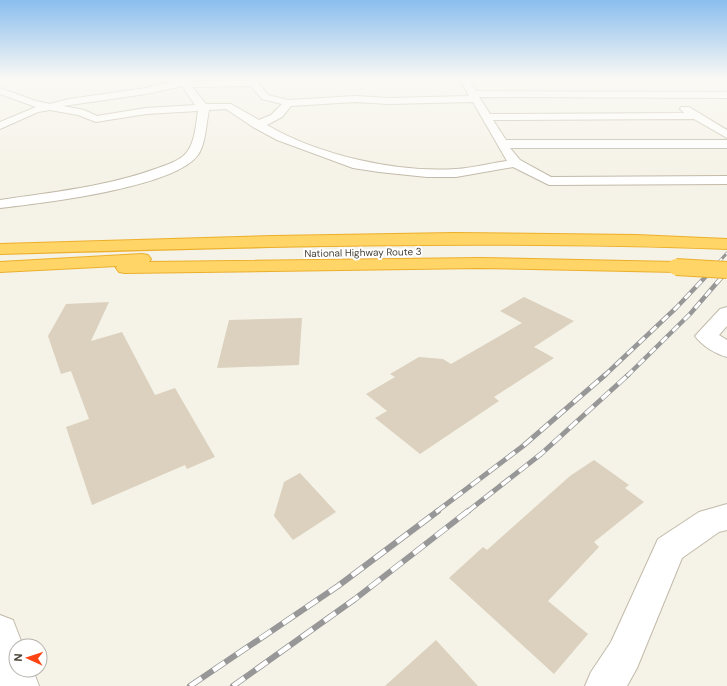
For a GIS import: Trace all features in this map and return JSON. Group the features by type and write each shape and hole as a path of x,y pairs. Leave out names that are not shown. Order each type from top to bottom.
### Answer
{"highway":[{"path":"84,247 147,237 461,225 721,231"},
{"name":"National Highway Route 3","path":"0,249 451,237 553,238 727,244"},
{"path":"0,267 72,264 133,268 680,261 727,256"},
{"path":"680,261 727,270"}],"street":[{"path":"0,126 33,111"},
{"path":"67,111 80,112 96,119 146,111"},
{"path":"0,220 1,203 93,192 125,184 170,168 185,160 194,152 203,111"},
{"path":"236,111 281,138 358,165 427,173 456,173 516,162"},
{"path":"257,124 273,119 280,115 283,111"},
{"path":"483,111 502,144 516,162 549,180 727,180"},
{"path":"689,111 727,135"},
{"path":"487,117 697,116"},
{"path":"502,144 727,144"},
{"path":"727,313 706,336 727,350"},
{"path":"605,686 624,655 670,549 721,522"},
{"path":"0,633 19,686"}],"building":[{"path":"524,297 574,321 534,347 554,358 494,397 499,401 420,454 375,418 387,411 366,394 395,377 390,374 419,357 443,359 451,364 522,323 500,311"},
{"path":"109,302 91,341 122,332 155,395 175,388 215,457 187,469 185,465 92,505 66,427 89,419 71,371 61,374 48,336 66,304"},
{"path":"302,318 299,365 217,368 229,320"},
{"path":"594,460 629,485 625,488 644,502 594,542 599,547 548,601 588,634 554,674 449,578 483,547 487,550 570,476"},
{"path":"300,473 336,512 293,540 274,516 284,482"},
{"path":"436,640 478,686 385,686"}],"railway":[{"path":"710,272 727,253"},
{"path":"604,376 676,308 711,271"},
{"path":"627,376 690,314 727,271"},
{"path":"436,512 523,446 605,375"},
{"path":"467,512 541,454 628,375"},
{"path":"190,686 338,586 438,511"},
{"path":"233,686 355,599 468,511"}]}
